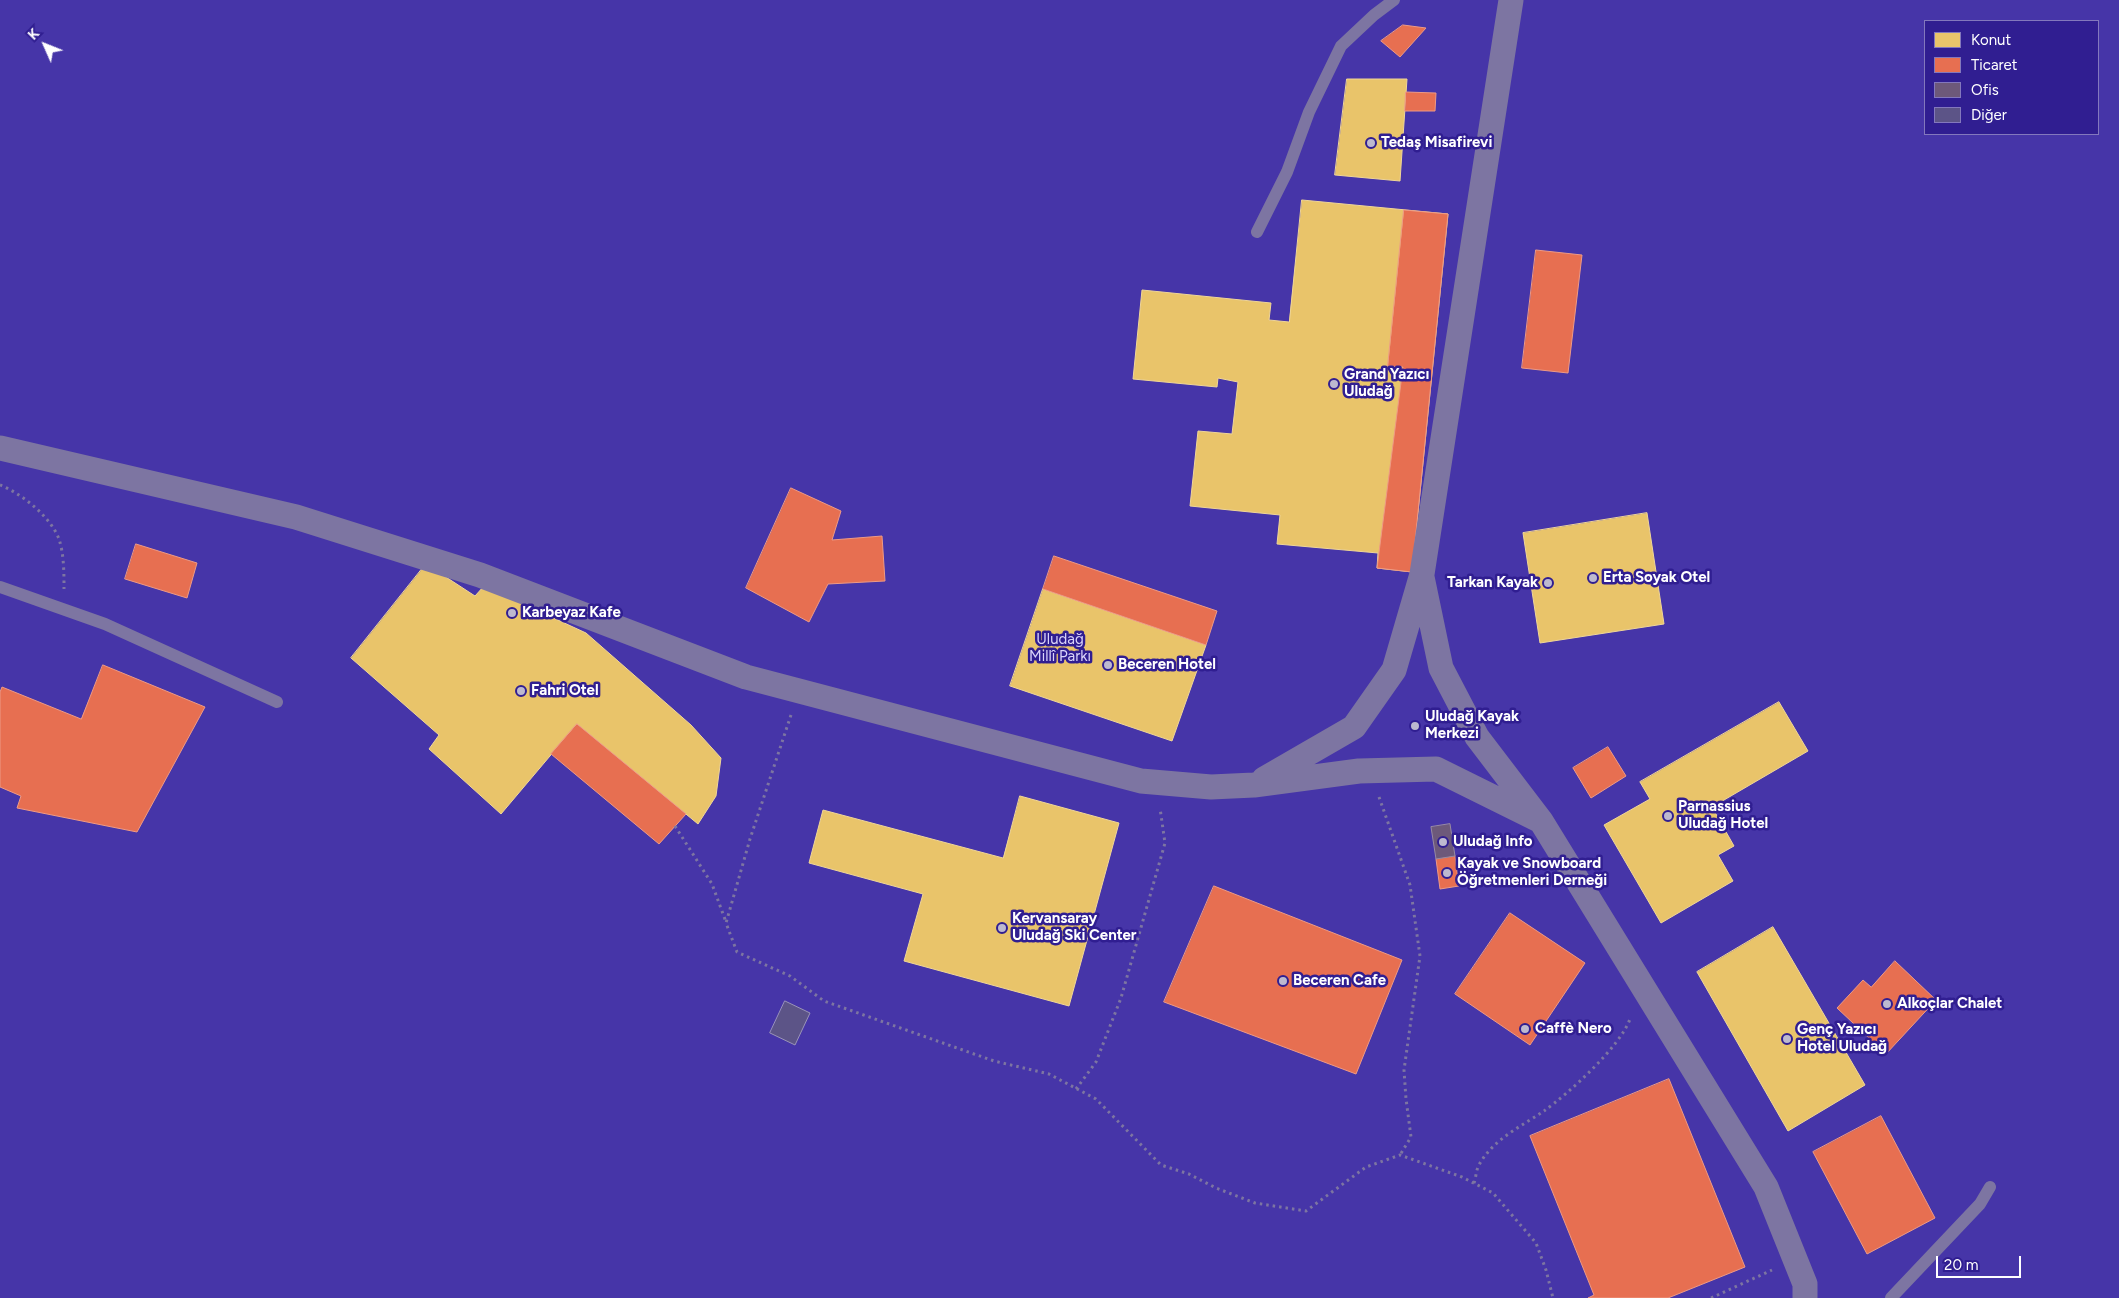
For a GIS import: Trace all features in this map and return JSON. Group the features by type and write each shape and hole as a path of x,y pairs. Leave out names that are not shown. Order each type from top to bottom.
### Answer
{"street":[{"path":"1254,785 1354,727 1394,670 1422,574 1511,0"},
{"path":"0,448 296,517 480,575 746,677 1141,781 1211,787 1254,785 1370,771 1436,769 1541,821"},
{"path":"1422,574 1441,668 1477,737 1541,821 1766,1187 1805,1284 1805,1298"}],"lane":[{"path":"1257,232 1287,172 1309,112 1341,46 1374,15 1394,0"},
{"path":"0,587 105,624 277,702"},
{"path":"1891,1298 1980,1204 1990,1187"}],"path":[{"path":"0,486 10,489 38,508 58,538 64,570 65,610"},
{"path":"726,924 798,690"},
{"path":"675,826 712,884 737,952 790,976 824,1001 994,1061 1049,1074 1096,1098 1161,1165 1189,1174 1216,1188 1255,1203 1306,1210 1366,1167 1400,1155 1411,1137 1404,1070 1420,956 1410,885 1370,771"},
{"path":"1076,1089 1096,1062 1113,1021 1143,924 1165,843 1157,782"},
{"path":"1474,1183 1479,1165 1500,1140 1545,1110 1600,1062 1628,1024 1642,985"},
{"path":"1400,1155 1474,1183 1493,1193 1536,1243 1546,1270 1552,1298"},
{"path":"1711,1298 1796,1260"}],"green space":[{"name":"Uludağ Millî Parkı","path":"0,0 2119,0 2119,1298 0,1298"}],"building: Konut":[{"name":"Tedaş Misafirevi","path":"1347,79 1407,79 1400,181 1335,175"},
{"name":"Grand Yazıcı Uludağ","path":"1302,200 1448,214 1412,572 1377,568 1378,553 1277,544 1280,515 1190,506 1198,431 1232,434 1238,382 1218,378 1217,387 1133,379 1142,290 1271,303 1269,320 1289,322"},
{"name":"Erta Soyak Otel","path":"1647,513 1664,624 1540,643 1523,533"},
{"name":"Fahri Otel","path":"426,564 475,596 484,586 586,633 691,725 721,758 716,796 698,824 577,724 501,814 429,749 439,735 351,658"},
{"name":"Beceren Hotel","path":"1043,589 1206,645 1172,741 1010,686"},
{"name":"Parnassius Uludağ Hotel","path":"1779,702 1808,751 1712,807 1734,846 1718,855 1733,881 1661,923 1604,825 1650,799 1640,782"},
{"name":"Kervansaray Uludağ Ski Center","path":"1020,796 1119,823 1069,1006 904,961 923,894 809,863 823,810 1003,858"},
{"name":"Genç Yazıcı Hotel Uludağ","path":"1773,927 1865,1085 1788,1131 1697,972"}],"building: Ticaret":[{"path":"1403,25 1426,28 1400,57 1381,41"},
{"path":"1406,92 1436,93 1435,111 1405,111"},
{"path":"1404,210 1448,214 1412,572 1377,568 1403,367 1388,366"},
{"path":"1536,250 1582,255 1568,373 1522,368"},
{"path":"791,488 841,511 832,540 882,536 885,581 828,584 809,622 746,588"},
{"path":"136,544 197,563 187,598 125,579"},
{"path":"1054,556 1217,611 1206,645 1043,589"},
{"path":"103,665 205,707 137,832 17,808 21,796 0,787 0,692 2,687 81,719"},
{"path":"577,724 686,814 659,844 551,754"},
{"path":"1608,747 1626,776 1591,798 1573,768"},
{"name":"Kayak ve Snowboard Öğretmenleri Derneği","path":"1455,856 1459,886 1440,889 1436,859"},
{"name":"Beceren Cafe","path":"1214,886 1402,960 1356,1074 1164,1002"},
{"path":"1510,913 1585,963 1530,1045 1455,994"},
{"name":"Alkoçlar Chalet","path":"1895,961 1936,1000 1886,1054 1837,1008 1863,980 1871,987"},
{"path":"1669,1079 1745,1267 1668,1298 1588,1298 1594,1295 1530,1136"},
{"path":"1881,1116 1935,1218 1867,1254 1813,1152"}],"building: Ofis":[{"name":"Uludağ Info","path":"1450,824 1455,856 1436,859 1431,827"}],"building: Diğer":[{"path":"785,1001 810,1013 795,1045 770,1033"}],"place":[{"name":"Tedaş Misafirevi","path":"1371,143"},
{"name":"Grand Yazıcı Uludağ","path":"1334,384"},
{"name":"Erta Soyak Otel","path":"1593,578"},
{"name":"Tarkan Kayak","path":"1548,583"},
{"name":"Karbeyaz Kafe","path":"512,613"},
{"name":"Beceren Hotel","path":"1108,665"},
{"name":"Fahri Otel","path":"521,691"},
{"name":"Uludağ Kayak Merkezi","path":"1415,726"},
{"name":"Parnassius Uludağ Hotel","path":"1668,816"},
{"name":"Uludağ Info","path":"1443,842"},
{"name":"Kayak ve Snowboard Öğretmenleri Derneği","path":"1447,873"},
{"name":"Kervansaray Uludağ Ski Center","path":"1002,928"},
{"name":"Beceren Cafe","path":"1283,981"},
{"name":"Alkoçlar Chalet","path":"1887,1004"},
{"name":"Caffè Nero","path":"1525,1029"},
{"name":"Genç Yazıcı Hotel Uludağ","path":"1787,1039"}]}
